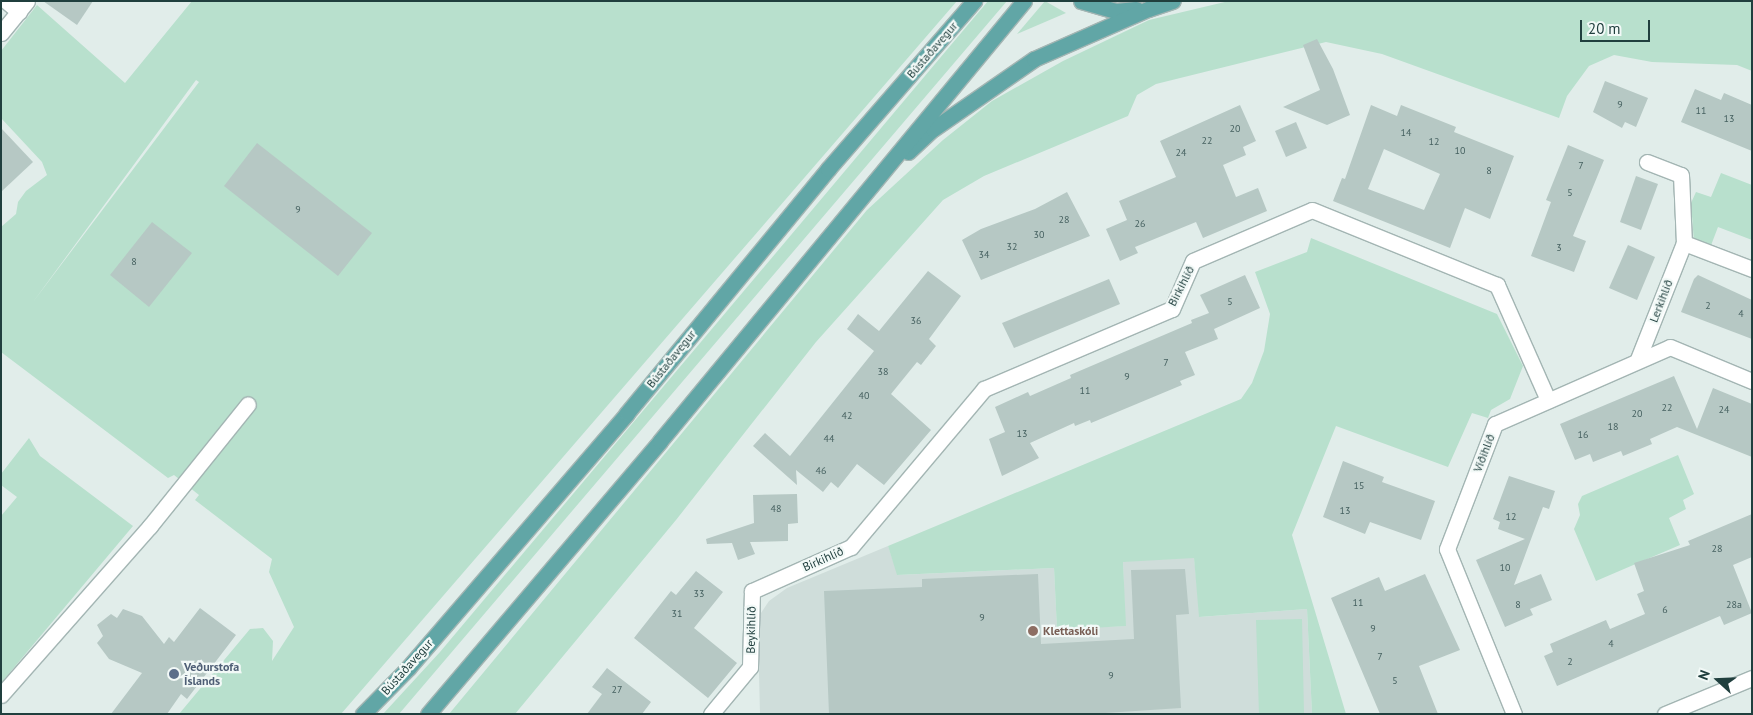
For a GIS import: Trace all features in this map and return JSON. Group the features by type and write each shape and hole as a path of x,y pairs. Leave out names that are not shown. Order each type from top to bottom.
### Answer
{"main road":[{"name":"Bústaðavegur","path":"363,714 415,660 626,413 828,169 974,1"},
{"path":"428,714 660,441 863,193 1024,1"},
{"path":"1081,1 1116,11 1148,9"},
{"path":"863,193 932,129 992,86 1034,59 1148,9 1174,1"}],"street":[{"path":"1,33 23,7 6,1"},
{"name":"Lerkihlíð","path":"1638,359 1684,243 1681,175 1647,162"},
{"name":"Birkihlíð","path":"752,591 851,547 984,389 1172,309 1193,261 1312,210 1497,285 1548,400"},
{"path":"1684,243 1752,269"},
{"name":"Víðihlíð","path":"1514,714 1447,549 1495,424 1638,359 1670,347 1752,381"},
{"path":"1,695 156,518 248,404"},
{"name":"Beykihlíð","path":"711,714 750,667 752,591"},
{"path":"1665,714 1752,678"}],"shaded area":[{"name":"Klettaskóli","path":"888,546 898,575 1054,568 1057,629 1125,626 1123,561 1194,557 1200,617 1307,609 1312,714 760,714 758,633 761,613 769,601 787,588"}],"green space":[{"path":"192,1 957,1 341,714 179,714 250,629 263,628 273,641 272,661 294,627 269,572 272,559 195,500 199,495 174,475 168,478 1,352 1,227 16,214 18,202 26,191 47,175 42,162 1,118 1,51 37,5 125,83","holes":["196,80 199,82 33,302"]},
{"path":"988,1 1007,1 399,714 383,714 440,652"},
{"path":"1045,1 1066,13 1017,34"},
{"path":"1229,1 1752,1 1752,71 1737,65 1652,62 1614,55 1589,66 1567,96 1559,118 1382,54 1326,42 1156,84 1137,95 1128,116 984,176 943,200 816,342 676,520 515,714 449,714 867,210 943,140 992,101 1063,61 1149,20"},
{"path":"1721,173 1752,185 1752,240 1718,227 1710,248 1694,242 1691,203 1696,192 1711,197"},
{"path":"1311,238 1497,314 1523,366 1510,399 1491,410 1488,418 1472,413 1448,467 1336,426 1292,535 1346,714 1312,714 1307,609 1199,617 1194,558 1123,562 1126,626 1057,630 1054,568 897,575 888,546 1241,399 1252,383 1264,351 1270,314 1255,272 1307,252"},
{"path":"29,438 40,456 133,526 1,683 1,516 17,497 1,485 1,474"},
{"path":"1678,455 1694,494 1683,500 1686,509 1669,518 1680,545 1596,581 1574,529 1580,515 1578,504 1582,496"},
{"path":"1302,619 1304,714 1259,714 1256,620"}],"building":[{"path":"43,1 93,1 77,25"},
{"path":"1317,39 1333,69 1350,115 1327,125 1283,107 1320,90 1303,45"},
{"path":"1605,81 1648,98 1636,127 1625,122 1622,128 1593,112"},
{"path":"1695,89 1721,100 1724,93 1752,105 1752,151 1681,122"},
{"path":"1240,105 1256,141 1243,147 1246,155 1223,165 1236,197 1258,188 1267,211 1203,238 1196,222 1135,247 1138,253 1120,261 1106,229 1127,220 1119,201 1176,177 1160,141"},
{"path":"1371,105 1397,116 1401,105 1456,127 1454,132 1514,156 1490,219 1465,208 1450,248 1333,201 1342,178 1345,179","holes":["1384,149 1440,174 1424,210 1368,189"]},
{"path":"1296,122 1307,148 1286,157 1275,131"},
{"path":"1,128 33,162 1,192"},
{"path":"257,143 372,233 338,276 224,186"},
{"path":"1568,145 1604,160 1573,236 1586,241 1574,272 1531,256 1551,202 1546,200"},
{"path":"1636,176 1658,184 1641,230 1620,222"},
{"path":"1067,192 1090,236 981,280 962,240 981,229 1035,209"},
{"path":"152,222 192,253 149,307 110,275"},
{"path":"1628,245 1655,257 1637,300 1609,288"},
{"path":"928,271 961,296 929,339 936,346 921,365 917,362 891,394 931,430 884,485 857,464 838,488 831,482 823,492 796,470 797,485 753,446 765,433 790,456 874,351 847,329 858,314 879,331"},
{"path":"1245,275 1260,308 1214,329 1218,339 1185,352 1195,375 1180,381 1182,385 1091,423 1090,420 1075,426 1074,423 1030,443 1039,458 1002,476 989,439 1005,432 995,407 1028,392 1030,396 1071,378 1070,375 1192,323 1191,320 1209,313 1200,295"},
{"path":"1698,275 1752,300 1752,339 1681,312 1694,279"},
{"path":"1109,279 1120,304 1014,348 1002,323"},
{"path":"1674,376 1697,429 1713,388 1752,404 1752,457 1677,427 1650,439 1652,444 1623,456 1621,451 1593,462 1590,454 1575,460 1560,424"},
{"path":"1343,461 1384,477 1382,482 1435,501 1421,540 1370,522 1365,534 1323,517"},
{"path":"1509,476 1555,491 1549,509 1543,507 1514,585 1541,574 1552,600 1530,609 1533,615 1505,627 1476,560 1525,539 1498,529 1500,522 1493,519"},
{"path":"797,494 798,523 788,524 788,541 750,542 755,554 738,560 732,543 707,544 706,539 754,523 753,495"},
{"path":"1752,514 1752,557 1733,565 1752,613 1724,625 1720,616 1557,686 1544,656 1553,652 1550,644 1606,620 1610,629 1645,614 1637,594 1644,591 1634,563 1690,545 1688,541"},
{"path":"1185,569 1189,614 1176,615 1181,708 1090,714 829,714 824,591 922,587 922,579 1038,574 1041,644 1134,639 1131,570"},
{"path":"696,571 723,592 694,628 737,663 708,698 634,638 671,591 676,595"},
{"path":"1425,574 1460,650 1419,666 1438,714 1380,714 1331,598 1379,577 1385,591"},
{"path":"200,608 236,635 187,699 181,694 167,714 111,714 142,673 109,659 97,643 103,636 97,625 111,614 117,618 123,609 142,616 164,644 169,637 174,642"},
{"path":"607,668 651,702 642,714 587,714 602,694 592,687"}],"place":[{"name":"Klettaskóli","path":"1033,631"},
{"name":"Veðurstofa Íslands","path":"174,674"}]}
